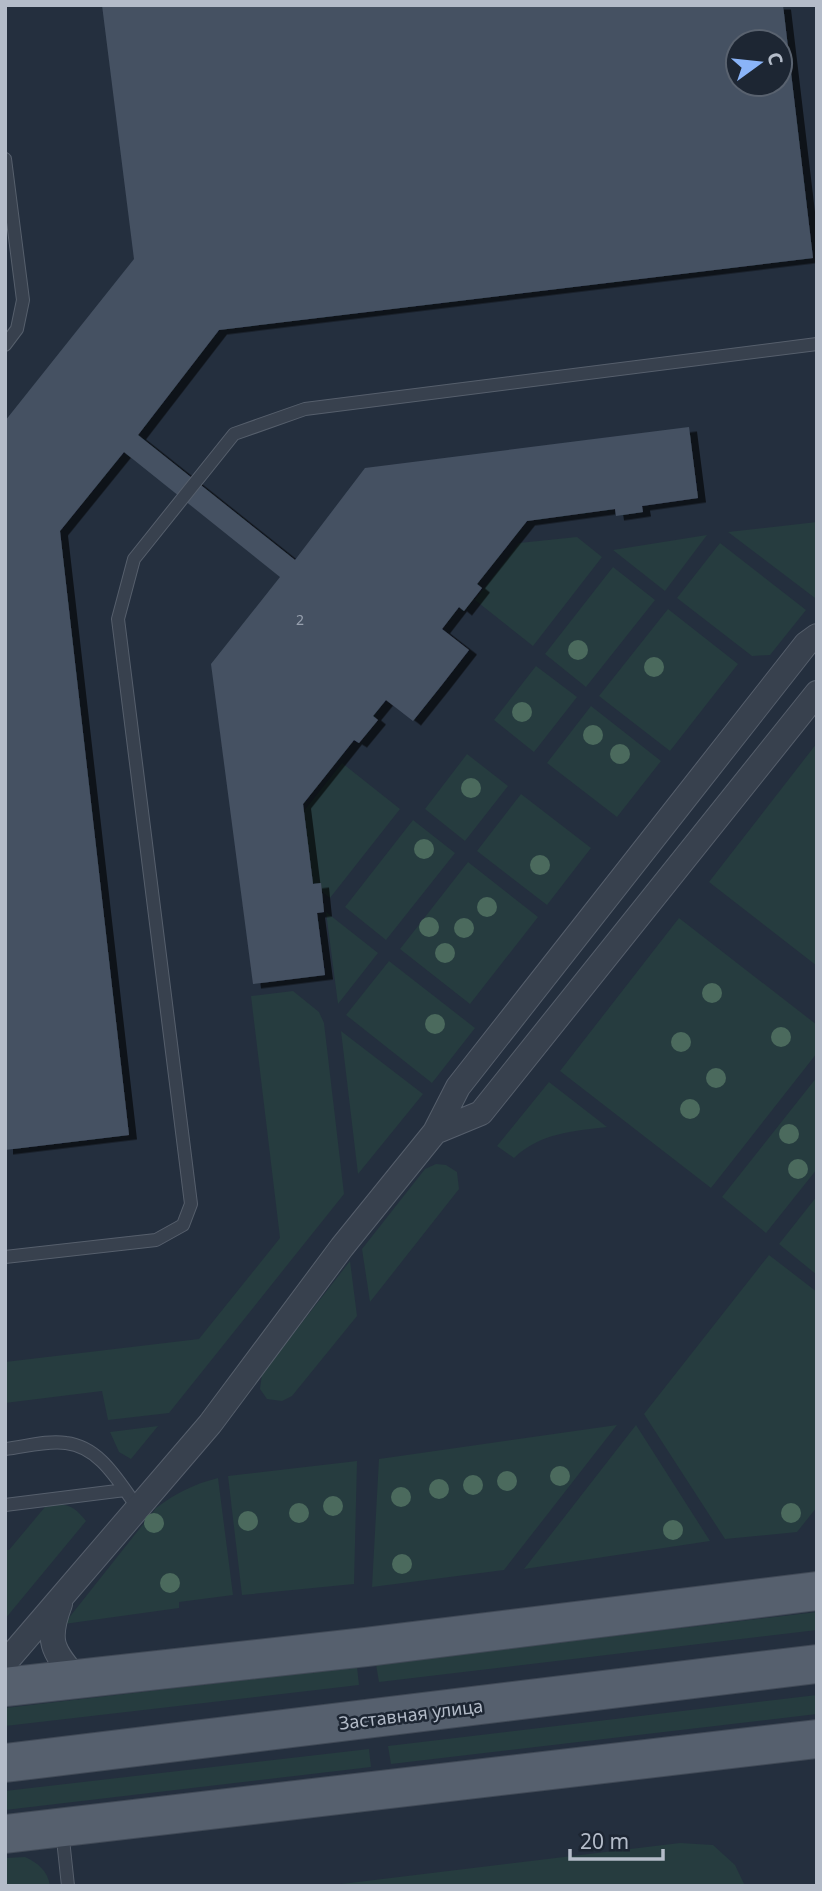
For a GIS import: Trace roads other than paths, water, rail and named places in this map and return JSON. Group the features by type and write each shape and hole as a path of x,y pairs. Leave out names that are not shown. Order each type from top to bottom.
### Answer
{"main road":[{"path":"5,1687 366,1647 817,1591"},
{"name":"Заставная улица","path":"5,1763 817,1664"},
{"path":"5,1834 817,1739"}],"street":[{"path":"5,1663 63,1596 132,1499 210,1424 342,1247 435,1132 458,1087 806,644 817,636"},
{"path":"435,1132 481,1113 817,693"},
{"path":"63,1596 52,1633 55,1654 76,1678"}],"lane":[{"path":"5,159 23,300 17,329 5,345"},
{"path":"5,1256 156,1240 183,1225 191,1204 118,619 134,559 234,434 305,409 817,344"},
{"path":"5,1449 64,1442 82,1446 100,1458 132,1499"},
{"path":"5,1505 132,1499"},
{"path":"61,1827 68,1886"}]}
